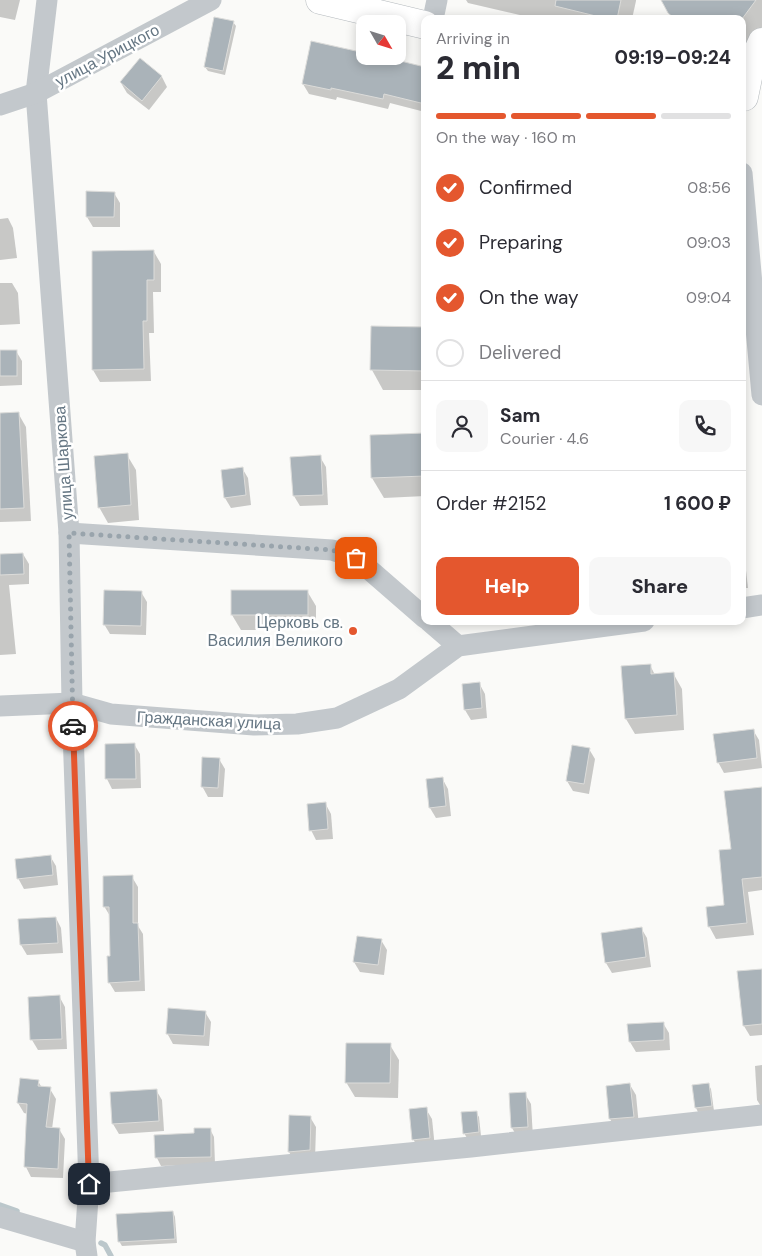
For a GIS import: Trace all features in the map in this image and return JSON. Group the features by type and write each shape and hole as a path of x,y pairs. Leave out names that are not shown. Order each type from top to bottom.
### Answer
{"main road":[{"path":"320,0 421,24"},
{"path":"748,100 750,68 762,42"}],"street":[{"name":"улица Шаркова","path":"48,0 36,93 69,533 72,703 89,1184 86,1249"},
{"name":"улица Урицкого","path":"0,105 36,93 211,0"},
{"path":"434,15 437,0"},
{"path":"746,217 762,395"},
{"path":"69,533 332,550 356,558 421,615"},
{"path":"746,607 762,605"},
{"path":"434,625 458,646"},
{"name":"Гражданская улица","path":"0,706 72,703 111,714 254,726 297,724 337,718 399,689 458,646 614,625"},
{"path":"89,1184 471,1147 762,1115"},
{"path":"0,1217 86,1249"}],"building":[{"path":"556,0 621,0 618,15 592,15 555,6"},
{"path":"661,0 756,0 745,15 670,15"},
{"path":"214,17 234,21 223,71 204,67"},
{"path":"311,41 356,51 356,65 406,65 406,62 421,66 421,103 384,94 383,99 331,88 331,90 302,84"},
{"path":"140,58 162,76 142,101 120,82"},
{"path":"86,191 115,192 114,217 86,217"},
{"path":"154,250 154,280 147,280 147,321 143,321 144,369 92,370 92,251"},
{"path":"371,326 421,327 421,371 370,370"},
{"path":"0,350 17,350 17,376 0,376"},
{"path":"19,412 24,508 0,509 0,413"},
{"path":"421,433 421,476 371,478 370,435"},
{"path":"128,453 131,505 98,508 94,456"},
{"path":"321,455 323,495 293,496 290,457"},
{"path":"243,467 246,495 224,498 221,470"},
{"path":"23,553 24,574 0,575 0,554"},
{"path":"104,590 142,591 141,626 103,625"},
{"path":"231,590 308,590 308,615 231,615"},
{"path":"651,664 651,674 674,672 677,715 625,719 621,666"},
{"path":"480,682 482,708 464,710 462,684"},
{"path":"754,729 757,758 717,763 713,734"},
{"path":"135,743 136,779 105,779 105,744"},
{"path":"572,745 590,748 584,784 566,781"},
{"path":"202,757 220,758 218,788 201,787"},
{"path":"443,777 446,806 429,808 426,779"},
{"path":"762,787 762,877 742,879 747,923 708,927 706,907 724,905 719,850 731,849 724,791"},
{"path":"326,802 328,829 309,831 307,804"},
{"path":"51,855 53,875 17,879 15,859"},
{"path":"133,875 133,923 138,923 140,981 108,983 107,956 110,956 109,907 103,907 103,876"},
{"path":"56,917 58,943 20,945 18,919"},
{"path":"642,927 646,957 605,963 601,933"},
{"path":"357,936 382,939 378,965 353,962"},
{"path":"762,969 762,1024 743,1026 737,971"},
{"path":"60,995 62,1039 30,1040 28,997"},
{"path":"168,1008 206,1011 204,1036 166,1034"},
{"path":"664,1022 664,1040 629,1042 627,1024"},
{"path":"346,1043 391,1043 390,1083 345,1083"},
{"path":"20,1078 39,1080 38,1086 51,1087 46,1127 60,1128 58,1169 24,1167 27,1104 17,1103"},
{"path":"630,1083 634,1117 609,1119 606,1086"},
{"path":"709,1083 712,1106 695,1108 692,1085"},
{"path":"157,1089 159,1121 112,1124 110,1092"},
{"path":"526,1092 528,1127 511,1128 509,1093"},
{"path":"427,1107 430,1138 412,1140 409,1109"},
{"path":"477,1111 479,1132 463,1134 461,1112"},
{"path":"289,1115 311,1116 310,1150 288,1152"},
{"path":"194,1128 211,1128 211,1157 155,1158 154,1135 194,1133"},
{"path":"173,1211 175,1239 118,1242 116,1214"}],"waterway":[{"path":"0,1205 17,1211"},
{"path":"101,1243 105,1245 111,1256"}],"way so far":[{"path":"73,726 69,533 332,550 356,558"}],"place":[{"name":"Церковь св. Василия Великого","path":"353,631"}],"route":[{"path":"73,726 89,1184"}]}
